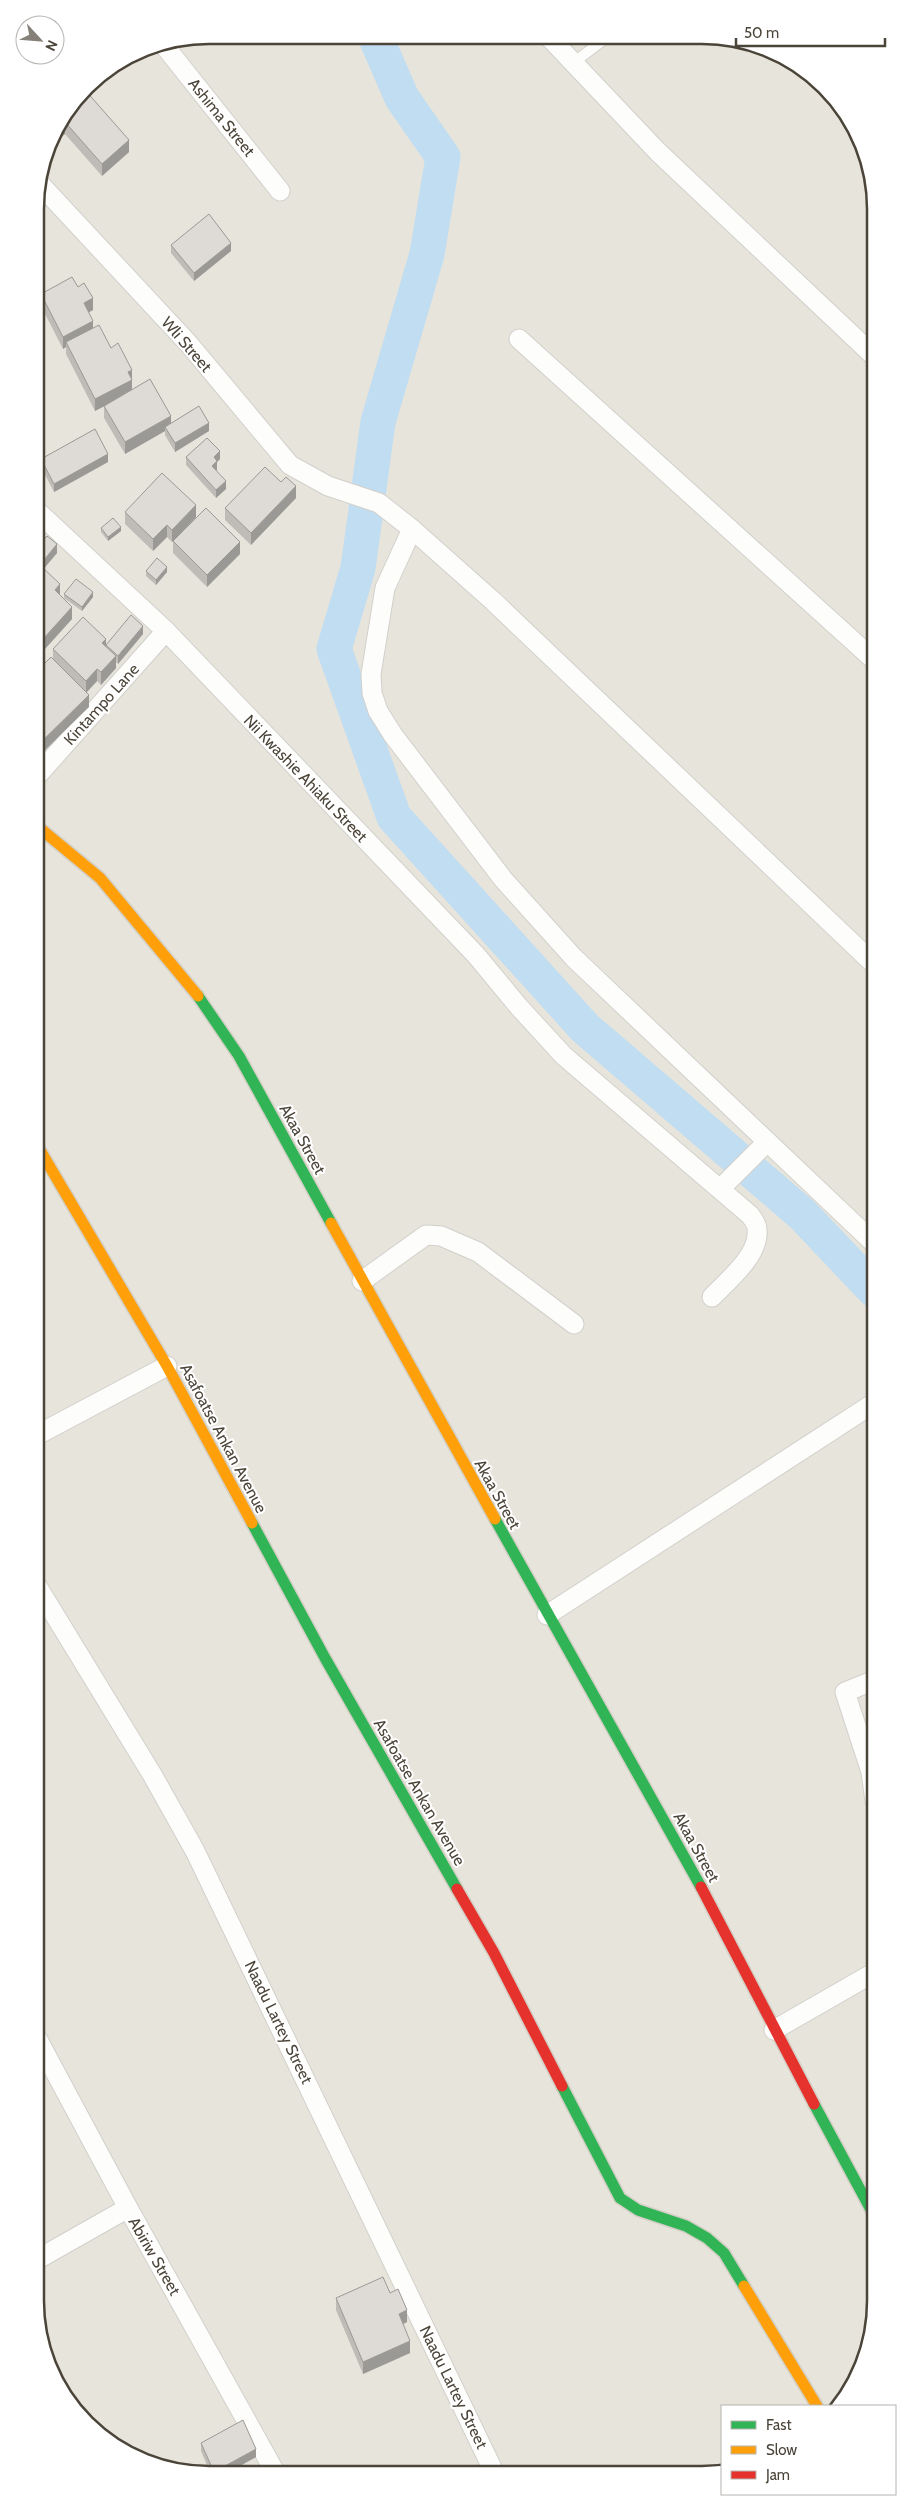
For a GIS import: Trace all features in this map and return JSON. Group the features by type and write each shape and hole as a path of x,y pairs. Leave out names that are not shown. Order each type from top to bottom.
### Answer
{"street":[{"path":"555,44 658,152 867,349"},
{"name":"Ashima Street","path":"167,49 280,191"},
{"name":"Wli Street","path":"45,190 188,343 290,465 309,477 379,503 412,528 493,601 867,957"},
{"path":"519,338 867,654"},
{"name":"Nii Kwashie Ahiaku Street","path":"44,517 166,631 476,955 519,1007 564,1056 726,1183 750,1215 757,1228 756,1245 712,1297"},
{"path":"412,528 386,588 371,674 372,692 378,711 393,735 503,878 574,958 762,1147 867,1237"},
{"name":"Kintampo Lane","path":"44,768 166,631"},
{"name":"Akaa Street","path":"44,832 100,878 190,985 239,1056 547,1614 625,1748 725,1931 774,2030 842,2152 867,2201"},
{"path":"726,1183 762,1147"},
{"name":"Asafoatse Ankan Avenue","path":"44,1157 167,1366 325,1658 494,1953 620,2198 634,2210 695,2230 710,2238 724,2253 816,2405"},
{"path":"362,1281 426,1235 441,1236 478,1252 574,1324"},
{"path":"44,1431 167,1366"},
{"path":"547,1614 693,1522 867,1408"},
{"name":"Naadu Lartey Street","path":"44,1597 153,1776 195,1851 491,2466"},
{"path":"867,1683 845,1692 867,1762"},
{"path":"774,2030 867,1977"},
{"name":"Abiriw Street","path":"44,2051 128,2208 272,2466"},
{"path":"44,2256 128,2208"}],"lane":[{"path":"573,63 598,44"}],"shaded area":[{"path":"198,44 713,44 735,47 755,52 775,61 794,72 819,92 845,126 855,145 862,166 867,208 867,2312 862,2344 855,2365 830,2405 721,2405 721,2465 198,2466 176,2463 145,2454 126,2444 92,2418 78,2402 61,2374 52,2354 47,2334 44,2312 44,198 49,166 56,145 66,126 85,100 117,72 145,56 176,47"}],"building":[{"path":"89,95 129,140 102,164 67,124"},
{"path":"209,214 231,243 194,273 171,245"},
{"path":"72,277 78,287 84,283 93,298 84,303 93,321 63,337 44,300 44,292"},
{"path":"99,325 111,348 118,343 132,370 128,372 132,380 95,399 66,342"},
{"path":"150,379 171,416 125,442 104,406"},
{"path":"199,406 209,423 175,443 165,427"},
{"path":"95,429 108,454 54,484 44,465 44,457"},
{"path":"207,438 220,451 214,457 217,461 212,466 226,481 216,490 186,457"},
{"path":"265,467 281,482 286,477 296,486 251,533 225,508"},
{"path":"162,473 196,505 172,530 167,525 153,539 125,512"},
{"path":"206,508 240,542 207,575 173,541"},
{"path":"113,518 121,527 108,537 101,528"},
{"path":"47,536 57,544 44,560 44,540"},
{"path":"157,558 167,567 156,580 146,571"},
{"path":"44,569 60,584 55,590 72,607 44,638"},
{"path":"76,579 93,592 82,607 64,594"},
{"path":"131,615 143,626 118,656 106,645"},
{"path":"83,617 106,639 102,643 116,656 101,672 97,669 86,681 53,649"},
{"path":"51,657 89,695 44,739 44,664"},
{"path":"383,2277 390,2293 398,2289 407,2310 399,2314 410,2341 363,2362 336,2298"},
{"path":"243,2420 256,2449 225,2466 211,2466 201,2443"}],"waterway":[{"path":"378,44 402,98 443,157 427,254 378,422 358,568 334,649 394,817 585,1028 802,1214 867,1283"}],"traffic: fast":[{"path":"198,996 239,1056 331,1223"},
{"path":"495,1519 701,1887"},
{"path":"252,1523 325,1658 457,1889"},
{"path":"562,2086 620,2198 638,2210 686,2226 707,2238 724,2253 744,2286"},
{"path":"814,2104 867,2202"}],"traffic: slow":[{"path":"44,832 100,878 198,996"},
{"path":"44,1157 167,1366 252,1523"},
{"path":"331,1223 495,1519"},
{"path":"744,2286 816,2405"}],"traffic: jam":[{"path":"701,1887 814,2104"},
{"path":"457,1889 494,1953 562,2086"}]}
